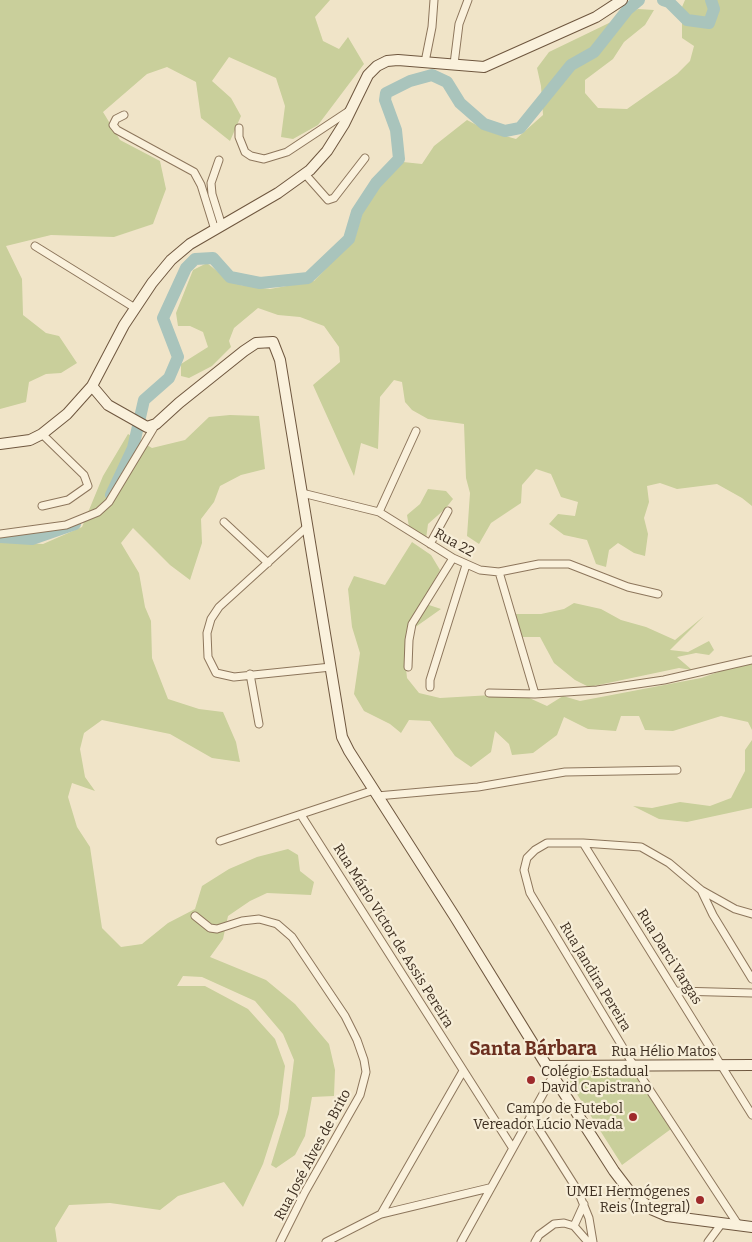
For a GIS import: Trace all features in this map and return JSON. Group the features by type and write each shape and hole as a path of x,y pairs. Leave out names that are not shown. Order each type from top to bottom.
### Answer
{"street":[{"path":"425,62 432,27 434,0"},
{"path":"454,64 459,24 468,0"},
{"path":"0,444 30,440 42,434 67,414 92,386 136,308 171,260 190,244 278,193 305,174 327,150 368,75 377,66 387,61 398,60 454,64 473,68 494,64 596,17 622,0"},
{"path":"240,128 239,137 245,152 251,156 264,159 287,152 350,111"},
{"path":"124,115 116,119 113,125 117,130 194,172 218,228"},
{"path":"305,174 328,200 334,198 365,158"},
{"path":"218,228 211,183 219,160"},
{"path":"35,246 136,308"},
{"path":"0,534 66,525 98,512 109,502 144,424 179,402 256,343 274,342 280,360 342,737 546,1066 614,1171 640,1201 667,1216 752,1227"},
{"path":"92,386 108,405 144,424"},
{"path":"379,512 416,431"},
{"path":"42,434 84,475 88,486 68,500 42,506"},
{"name":"Rua 22","path":"302,493 379,512 466,565 499,572 539,564 569,564 628,587 658,594"},
{"path":"430,544 448,512"},
{"path":"224,522 268,563"},
{"path":"308,526 219,607 207,633 208,658 216,674 234,677 331,667"},
{"path":"408,666 412,624 453,558"},
{"path":"430,686 430,680 466,565"},
{"path":"499,572 535,694"},
{"path":"489,693 535,694 597,690 654,682 752,660"},
{"path":"250,674 259,724"},
{"path":"220,841 375,793 478,787 565,772 677,770"},
{"name":"Rua Mário Victor de Assis Pereira","path":"301,815 340,873 512,1148"},
{"name":"Rua Jandira Pereira","path":"583,843 547,843 535,850 527,858 524,870 530,893 634,1066 738,1226"},
{"path":"583,843 641,846 669,863 701,890 735,909 752,914"},
{"name":"Rua Darci Vargas","path":"583,843 677,991 752,1115"},
{"path":"701,890 712,915 752,980"},
{"name":"Rua José Alves de Brito","path":"195,916 210,928 217,929 242,921 259,920 276,924 304,953 337,1003 357,1040 364,1060 366,1072 360,1095 305,1192 280,1242"},
{"path":"677,991 752,993"},
{"name":"Rua Hélio Matos","path":"546,1066 752,1066"},
{"path":"381,1214 463,1071"},
{"path":"460,1242 553,1076"},
{"path":"530,1115 578,1191 593,1233 593,1242"},
{"path":"326,1242 381,1214 489,1188"},
{"path":"574,1226 584,1204"},
{"path":"535,1242 539,1235 554,1224 564,1223 574,1226 588,1242"},
{"path":"708,1242 722,1223"}],"green space":[{"path":"0,0 330,0 315,17 323,41 339,49 348,37 364,64 318,125 293,139 281,137 285,106 276,78 229,57 212,81 231,98 241,116 230,141 201,118 196,82 167,67 147,74 103,112 120,140 160,161 166,189 153,224 114,237 51,235 6,246 22,279 23,315 46,333 59,336 77,363 61,373 46,374 29,382 26,402 0,409"},
{"path":"685,0 752,0 752,506 717,484 677,489 660,483 647,486 649,502 644,518 648,534 645,556 634,553 618,543 609,550 606,567 596,564 587,540 564,535 549,524 558,514 575,516 578,502 561,497 551,474 536,469 522,485 521,503 491,523 479,544 467,536 470,493 466,478 464,424 428,419 412,410 405,402 402,382 394,380 380,397 378,449 361,443 354,476 313,385 340,362 339,347 324,326 300,317 278,315 258,308 234,328 229,341 231,347 212,366 189,378 181,376 181,364 208,347 203,332 190,326 178,326 176,313 193,270 207,263 227,279 240,285 270,289 314,281 355,238 364,208 378,187 403,162 422,164 434,146 467,120 488,131 516,139 543,115 541,86 537,68 549,52 638,9 654,10 645,25 624,42 613,59 585,80 585,93 598,108 627,109 677,74 690,61 694,46 682,38 682,7"},
{"path":"230,415 259,416 265,469 241,475 220,486 214,502 201,519 202,543 190,580 170,565 133,528 121,543 139,573 145,607 151,621 152,658 168,699 199,709 223,712 236,742 240,762 212,758 170,734 102,720 84,733 80,749 85,777 95,791 72,783 68,797 77,827 90,847 102,928 121,947 142,944 168,923 195,909 202,886 229,869 257,857 288,849 298,855 300,871 314,882 311,895 267,893 250,901 228,916 223,939 210,957 266,980 295,1004 329,1044 335,1070 334,1096 312,1097 305,1136 295,1155 276,1168 271,1165 288,1109 294,1060 283,1034 255,1001 202,977 183,976 177,986 205,986 248,1009 275,1039 285,1066 279,1114 263,1164 243,1207 224,1182 178,1196 160,1210 110,1203 69,1205 55,1228 57,1242 0,1242 0,542 43,544 82,527 103,476 128,434 152,448 185,440 209,417"},
{"path":"428,489 446,491 453,499 428,524 426,539 409,527 407,515 420,504"},
{"path":"412,542 431,555 440,570 426,596 426,604 441,609 407,633 405,659 407,678 419,693 440,698 492,695 527,697 547,706 563,696 580,701 701,678 741,664 752,664 752,730 748,722 721,716 673,731 645,730 639,716 621,716 616,731 588,729 564,717 557,735 533,753 512,755 509,744 495,731 491,752 471,767 455,756 430,721 409,720 401,733 390,724 364,711 354,694 360,653 352,627 348,589 354,576 385,585"},
{"path":"574,603 601,609 621,620 646,627 675,640 704,616 670,650 688,652 709,641 714,650 709,655 696,653 677,657 692,670 679,668 589,687 575,680 554,663 540,637 520,637 514,614 541,614 564,609"},
{"path":"752,740 752,808 687,822 659,819 633,806 652,808 680,802 710,806 731,798 745,771 745,750"},
{"path":"561,1069 632,1070 671,1129 622,1165"}],"waterway":[{"path":"111,495 133,448 144,400 169,378 178,357 163,318 186,268 195,259 213,258 230,277 260,283 308,278 349,239 357,212 376,183 399,159 396,130 385,100 386,93 410,81 432,75 447,82 460,103 484,124 505,131 520,128 571,65 594,52 628,9 639,0"},
{"path":"663,0 669,2 687,20 709,23 714,9 711,0"},
{"path":"0,537 32,539 75,524"}],"place":[{"name":"Colégio Estadual David Capistrano","path":"531,1080"},
{"name":"Campo de Futebol Vereador Lúcio Nevada","path":"633,1117"},
{"name":"UMEI Hermógenes Reis (Integral)","path":"700,1200"}],"district":[{"name":"Santa Bárbara","path":"533,1050"}]}
